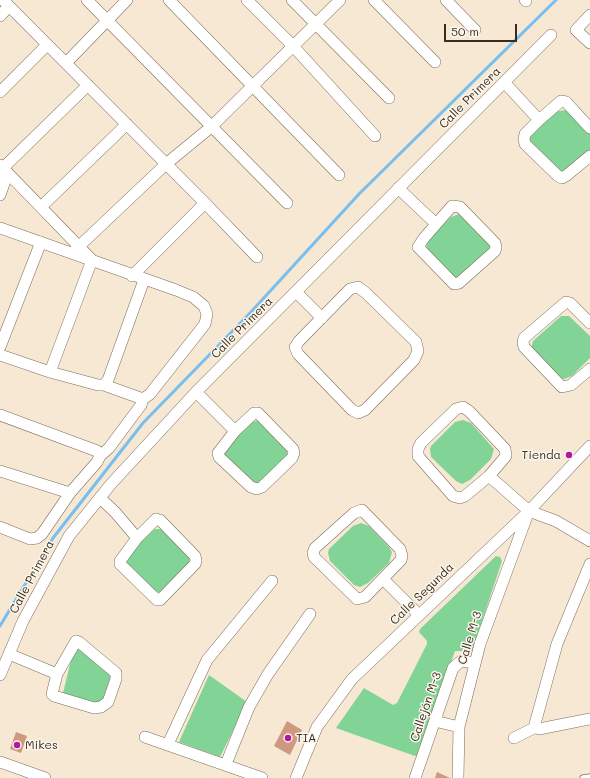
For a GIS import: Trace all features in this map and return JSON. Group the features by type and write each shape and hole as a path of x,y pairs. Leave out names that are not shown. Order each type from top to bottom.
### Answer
{"street":[{"path":"87,0 287,203"},
{"path":"66,63 127,0"},
{"path":"169,0 339,175"},
{"path":"247,0 294,46 375,136"},
{"path":"292,0 389,98"},
{"path":"76,249 166,164 211,127 340,0"},
{"path":"374,0 435,62"},
{"path":"446,0 475,30"},
{"path":"0,16 6,3 257,257"},
{"path":"590,15 576,30 590,43"},
{"name":"Calle Primera","path":"0,675 23,621 69,536 100,498 196,392 551,35"},
{"path":"0,92 48,45"},
{"path":"504,82 539,120"},
{"path":"2,167 88,85"},
{"path":"590,128 566,102 561,101 556,103 525,134 524,139 525,144 558,176 562,178 590,156"},
{"path":"41,207 127,124"},
{"path":"0,195 5,181 2,167"},
{"path":"0,527 30,539 37,538 42,534 70,493 97,462 100,456 114,442 141,405 143,399 150,394 204,324 208,314 204,306 193,297 132,276 92,260 76,249 41,207 2,167"},
{"path":"398,188 436,224"},
{"path":"132,276 205,203"},
{"path":"452,206 460,207 495,243 495,251 464,280 454,284 418,247 436,224 452,206"},
{"path":"0,228 41,242 76,249"},
{"path":"0,347 41,242"},
{"path":"50,372 92,260"},
{"path":"104,385 108,380 144,280"},
{"path":"358,287 416,342 418,352 414,360 365,410 358,413 352,410 298,354 295,347 322,318 350,289 358,287"},
{"path":"296,292 322,318"},
{"path":"590,322 570,302 566,302 524,338 522,342 524,347 562,387 571,385 590,369"},
{"path":"0,355 50,372 98,385 104,385 143,399"},
{"path":"196,392 235,431"},
{"path":"463,408 469,410 505,450 503,461 489,476 465,496 460,498 453,496 418,456 418,449 421,443 456,409 463,408"},
{"path":"258,413 293,449 292,458 262,487 257,489 250,488 219,457 218,453 235,431 251,415 258,413"},
{"path":"0,415 97,451 100,456"},
{"name":"Calle Segunda","path":"296,778 316,727 352,680 529,511 590,446"},
{"path":"0,471 70,493"},
{"path":"489,476 529,511 556,521 590,541"},
{"path":"100,498 115,512 137,538"},
{"path":"362,510 400,549 401,560 384,578 365,597 357,599 314,557 315,548 354,513 362,510"},
{"name":"Calle M-3","path":"458,778 459,727 480,644 529,511"},
{"path":"160,520 195,556 195,564 160,600 157,600 120,564 121,557 137,538 154,521 160,520"},
{"path":"536,728 535,724 557,644 590,564"},
{"path":"384,578 419,615"},
{"path":"168,744 207,660 272,581"},
{"path":"226,764 249,707 268,674 310,614"},
{"path":"76,641 112,669 116,679 108,702 101,707 94,708 54,696 52,694 57,674 76,641"},
{"path":"9,654 57,674"},
{"name":"Callejón M-3","path":"415,778 453,668 461,661 475,663"},
{"path":"514,738 536,728 539,729 590,719"},
{"path":"435,720 459,727"},
{"path":"145,737 226,764 262,778"},
{"path":"0,762 45,778"}],"lane":[{"path":"583,778 590,776"}],"green space":[{"path":"566,110 590,133 590,150 569,170 561,174 531,147 529,139 530,136 554,112"},
{"path":"463,214 490,243 490,249 458,278 453,276 428,251 426,243 451,217"},
{"path":"561,316 569,316 590,336 590,358 572,376 564,379 558,377 532,349 533,341"},
{"path":"463,420 471,423 494,449 491,459 470,480 462,484 456,481 431,457 430,449 431,446 455,422"},
{"path":"260,421 287,450 287,456 263,481 255,485 223,455 224,447 252,422"},
{"path":"361,523 369,526 392,552 389,563 368,583 360,587 354,585 330,561 328,553 329,549 353,526"},
{"path":"155,529 162,529 190,558 189,563 162,592 152,590 126,563 127,554"},
{"path":"496,556 500,557 502,561 472,651 455,651 418,755 415,756 336,728 364,688 393,705 397,703 427,644 427,641 419,632 420,629"},
{"path":"81,647 113,674 107,695 98,704 63,693 73,652"},
{"path":"209,675 247,702 220,757 179,742"}],"building":[{"name":"TIA","path":"287,721 302,730 290,755 274,746"},
{"path":"16,732 27,736 21,753 10,749"},
{"path":"437,772 450,778 435,778"}],"waterway":[{"path":"0,626 53,538 143,423 251,312 359,194 556,0"}],"place":[{"name":"Tienda","path":"569,455"},
{"name":"TIA","path":"288,738"},
{"name":"Mikes","path":"17,745"}]}
